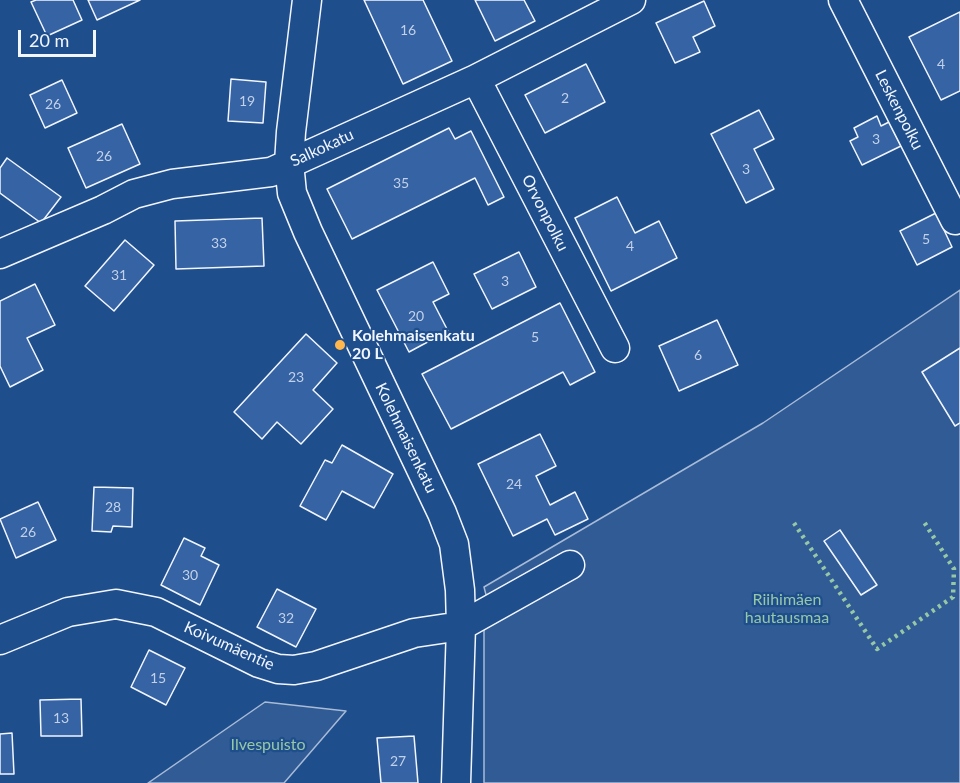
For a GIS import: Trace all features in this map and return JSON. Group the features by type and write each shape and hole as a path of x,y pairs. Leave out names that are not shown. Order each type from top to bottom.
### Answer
{"street":[{"name":"Kolehmaisenkatu","path":"307,0 289,163 292,192 308,232 449,528 458,563 461,626 456,783"},
{"name":"Salkokatu","path":"0,254 103,210 134,194 172,184 271,172 476,79 631,0"},
{"name":"Leskenpolku","path":"843,0 955,220"},
{"name":"Orvonpolku","path":"476,79 615,348"},
{"path":"461,626 570,565"},
{"name":"Koivumäentie","path":"0,640 68,612 116,604 156,612 259,663 278,669 294,670 316,666 414,633 461,626"}],"shaded area":[{"name":"Riihimäen hautausmaa","path":"960,290 960,783 484,783 484,623 493,622 484,587 763,423"},
{"name":"Ilvespuisto","path":"265,702 346,711 284,783 148,783"}],"building":[{"path":"73,0 82,20 47,36 31,2"},
{"path":"88,0 140,0 97,20"},
{"path":"364,0 423,0 452,61 403,84"},
{"path":"475,0 524,0 535,21 495,41"},
{"path":"704,1 715,26 693,37 700,52 675,63 656,23"},
{"path":"960,12 960,91 941,100 909,37"},
{"path":"586,64 605,102 545,133 525,95"},
{"path":"231,79 266,82 263,123 228,121"},
{"path":"62,80 77,113 45,128 30,95"},
{"path":"759,110 774,139 754,149 774,189 746,203 711,134"},
{"path":"877,116 881,126 889,122 901,146 862,165 850,141 858,137 854,128"},
{"path":"122,124 140,164 86,188 68,148"},
{"path":"449,128 455,139 471,131 504,197 488,205 475,178 352,239 327,189"},
{"path":"7,158 61,197 41,223 0,193 0,168"},
{"path":"617,197 635,233 659,221 677,258 611,291 575,218"},
{"path":"936,213 952,247 917,265 900,231"},
{"path":"262,218 264,266 176,269 175,221"},
{"path":"125,240 154,265 114,311 85,286"},
{"path":"519,252 536,287 492,309 474,274"},
{"path":"433,262 449,294 433,302 448,331 409,352 377,290"},
{"path":"35,284 55,325 27,338 43,370 10,387 0,366 0,301"},
{"path":"560,303 595,372 570,385 563,372 451,429 422,374"},
{"path":"717,320 738,365 679,391 659,346"},
{"path":"306,334 337,363 313,390 333,409 301,444 277,422 262,439 234,412"},
{"path":"960,348 960,423 955,426 922,372"},
{"path":"540,434 556,466 536,476 550,505 575,492 588,519 555,535 547,519 513,536 478,464"},
{"path":"342,445 393,474 374,508 342,491 326,520 300,506 325,460 332,463"},
{"path":"94,487 133,488 132,527 113,526 111,532 92,531"},
{"path":"38,502 56,540 16,558 0,519"},
{"path":"840,530 877,585 861,595 824,541"},
{"path":"184,538 205,548 201,556 219,565 200,605 161,585"},
{"path":"277,589 316,609 296,647 257,627"},
{"path":"149,650 185,668 166,705 131,687"},
{"path":"81,699 82,736 41,736 40,700"},
{"path":"12,733 14,774 0,774 0,734"},
{"path":"414,736 418,783 381,783 377,738"}],"hedge":[{"path":"794,523 877,649 953,597 954,569 924,522"}],"place":[{"name":"Kolehmaisenkatu 20 L","path":"340,345"}]}
